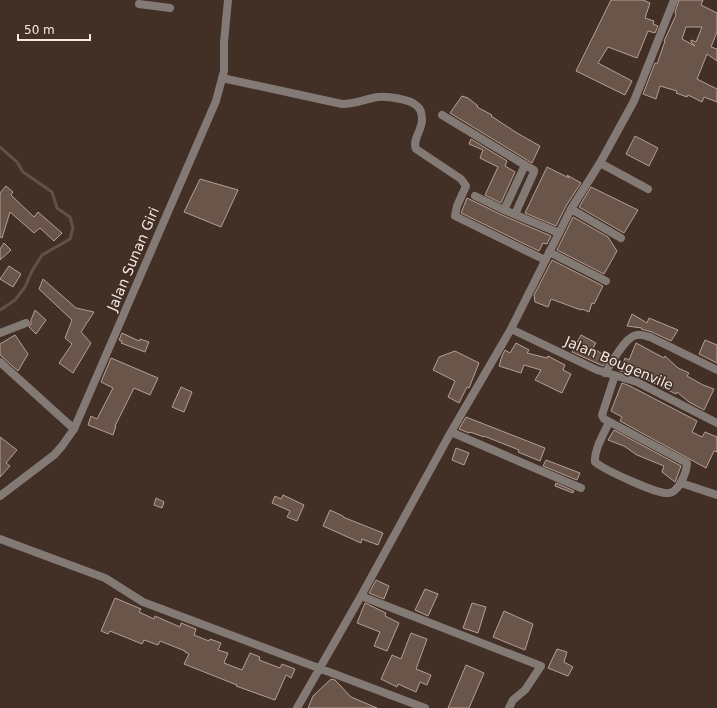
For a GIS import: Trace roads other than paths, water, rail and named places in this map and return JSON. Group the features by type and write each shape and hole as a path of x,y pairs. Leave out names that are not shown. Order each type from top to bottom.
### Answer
{"street":[{"name":"Jalan Sunan Giri","path":"0,496 54,454 62,446 74,429 216,101 224,71 224,42 228,0"},
{"path":"296,708 361,596 451,432 511,329 571,209 600,163 634,101 674,0"},
{"path":"139,4 170,8"},
{"path":"222,78 342,104 353,104 379,97 391,97 408,101 417,106 421,111 422,120 415,142 416,149 461,179 466,186 457,206 455,216 606,281"},
{"path":"442,114 534,170 515,214"},
{"path":"600,163 648,189"},
{"path":"504,210 525,165"},
{"path":"475,196 559,233"},
{"path":"571,209 622,238"},
{"path":"0,333 26,323"},
{"name":"Jalan Bougenvile","path":"511,329 605,373 637,382 717,423"},
{"path":"605,373 626,341 639,334 650,337 717,370"},
{"path":"0,362 74,429"},
{"path":"609,422 597,448 594,457 595,462 607,470 659,492 669,494 675,492 681,483 688,465 686,462 604,419 602,415 615,376"},
{"path":"451,432 581,488"},
{"path":"681,483 717,495"},
{"path":"0,539 105,578 143,602 425,708"},
{"path":"361,596 541,666 525,690 513,700 509,708"}],"waterway":[{"path":"0,147 17,162 23,172 52,192 57,208 70,217 73,228 70,239 42,255 32,271 25,287 15,300 0,310"}]}
